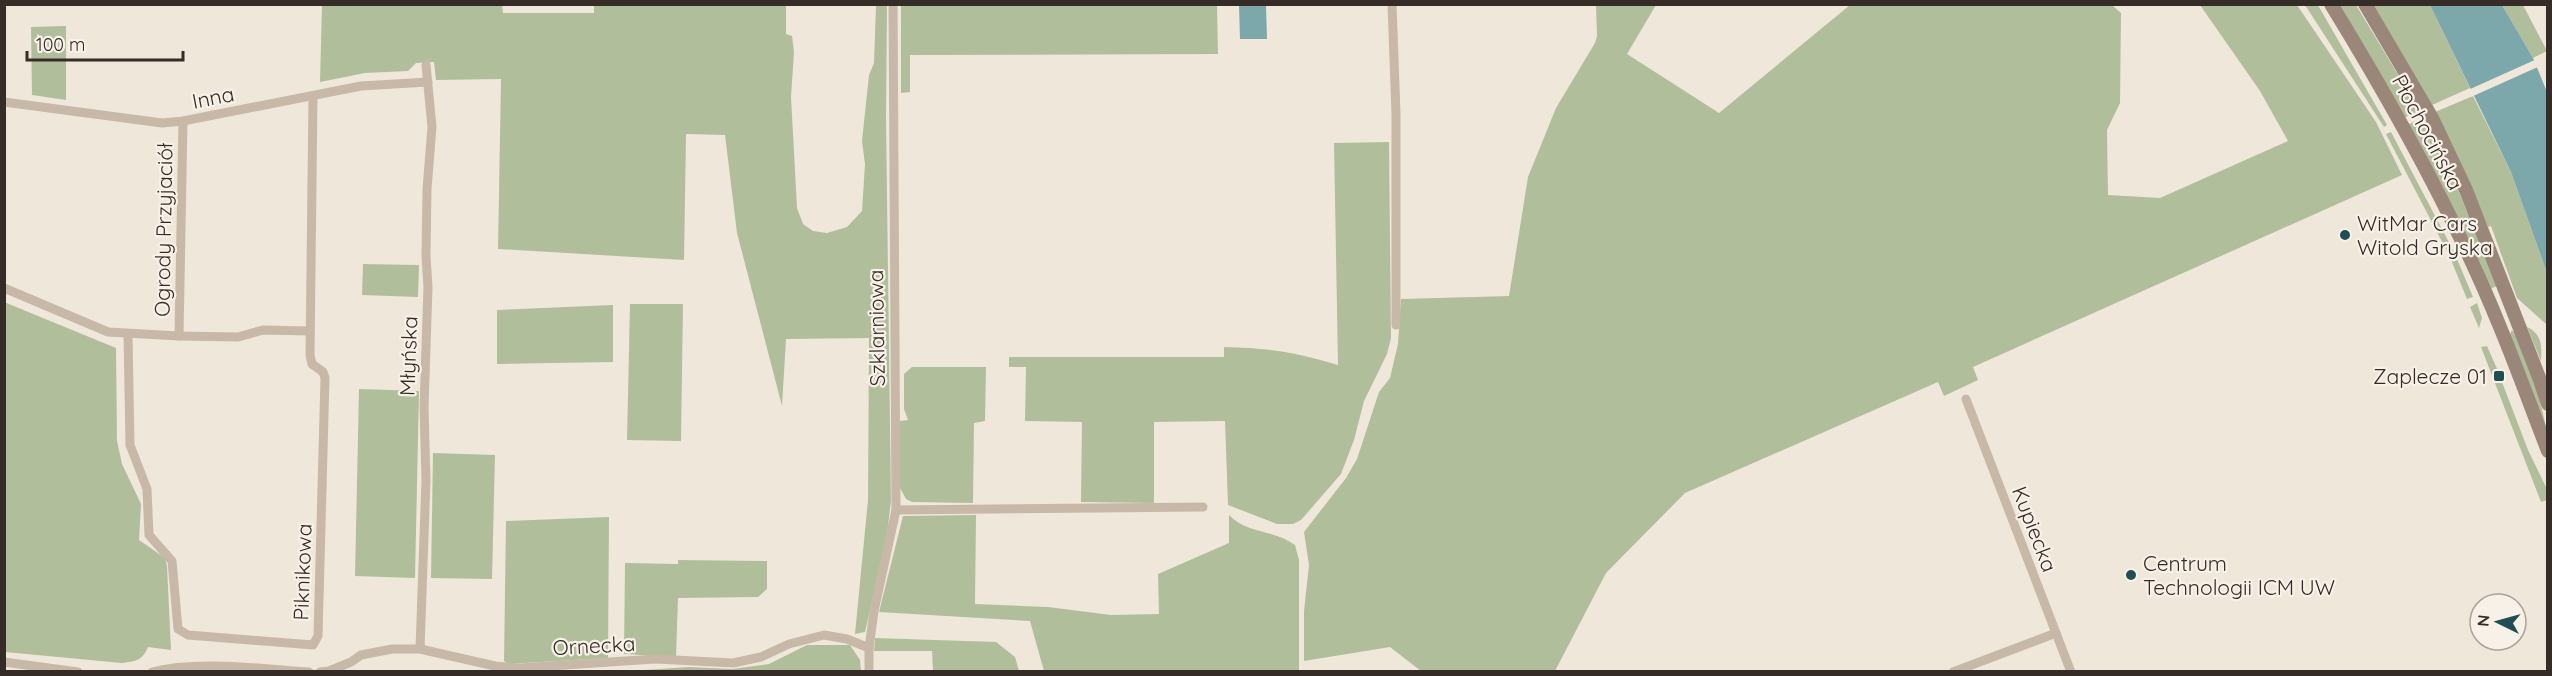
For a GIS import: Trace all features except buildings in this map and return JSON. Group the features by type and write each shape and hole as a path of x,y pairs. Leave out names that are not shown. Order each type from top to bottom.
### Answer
{"main road":[{"name":"Płochocińska","path":"2331,4 2368,66 2453,224 2500,325 2547,451"},
{"name":"Płochocińska","path":"2365,4 2432,118 2466,190 2517,319 2547,404"}],"street":[{"name":"Szklarniowa","path":"869,672 869,648 896,510 893,4"},
{"path":"1392,4 1396,325"},
{"name":"Młyńska","path":"420,649 426,480 424,407 428,287 427,200 432,127 426,65"},
{"name":"Inna","path":"4,102 149,123 183,122 361,86 428,82"},
{"name":"Piknikowa","path":"128,335 130,445 147,489 148,535 172,561 178,629 188,635 308,646 316,644 326,378 310,359 313,96"},
{"name":"Ogrody Przyjaciół","path":"4,288 108,332 128,335 179,336 183,122"},
{"path":"179,336 238,337 263,330 310,331"},
{"name":"Kupiecka","path":"1966,399 2071,672"},
{"path":"896,510 1203,507"},
{"path":"1953,672 2056,633"},
{"name":"Ornecka","path":"320,672 375,651 420,649 495,666 520,668 655,659 733,663 762,657 789,644 824,635 847,639 869,648"},
{"path":"4,662 78,672"},
{"path":"152,672 179,667 236,667 309,672"}],"green space":[{"path":"502,4 503,13 594,13 594,4 786,5 786,34 792,36 794,52 791,97 797,208 803,224 813,231 827,233 847,227 862,211 865,164 862,141 869,75 874,63 876,5 887,5 886,118 891,501 887,534 865,632 855,634 868,500 869,338 786,339 782,406 737,233 725,135 686,134 684,260 498,249 501,79 436,80 434,62 416,63 408,71 365,73 320,82 322,5"},
{"path":"901,5 1217,5 1218,54 910,55 910,92 901,93"},
{"path":"1596,5 1656,5 1627,54 1719,113 1850,5 2112,5 2121,13 2120,103 2107,130 2108,195 2160,198 2288,141 2260,91 2200,5 2297,5 2376,122 2402,175 1973,367 1978,380 1944,396 1938,382 1685,493 1606,573 1555,671 1421,671 1390,647 1304,661 1304,611 1309,565 1304,532 1346,478 1357,459 1379,392 1390,378 1398,344 1401,299 1509,296 1528,177 1556,108 1595,43 1597,36"},
{"path":"2305,5 2319,7 2387,125 2384,127"},
{"path":"2338,5 2356,5 2420,111 2403,118"},
{"path":"2372,5 2430,5 2470,88 2432,105"},
{"path":"2502,5 2523,5 2547,51 2533,58"},
{"path":"66,26 66,100 32,95 31,27"},
{"path":"2473,96 2511,172 2547,273 2547,325 2517,298 2491,226 2488,227 2435,112"},
{"path":"2423,118 2450,170 2497,286 2490,289 2407,125"},
{"path":"2391,132 2454,252 2473,297 2467,299 2449,255 2386,134"},
{"path":"1389,142 1391,338 1387,354 1364,401 1354,440 1341,474 1301,520 1293,524 1277,524 1228,505 1225,421 1154,422 1154,503 1081,502 1082,422 1025,421 1026,367 1009,367 1009,357 1224,357 1224,347 1282,352 1338,365 1334,143"},
{"path":"363,264 419,265 418,297 362,295"},
{"path":"4,302 116,348 117,441 122,464 141,504 139,540 165,558 171,650 148,647 138,660 122,663 5,652"},
{"path":"2477,303 2482,318 2479,328 2470,307"},
{"path":"630,304 683,304 681,441 627,440"},
{"path":"613,305 613,362 497,364 497,310"},
{"path":"2527,327 2536,333 2540,341 2541,361"},
{"path":"2512,330 2523,350 2534,382 2547,439 2509,336"},
{"path":"2487,346 2528,450 2547,489 2547,500 2541,502 2481,347"},
{"path":"912,367 986,367 985,421 974,423 973,503 912,502 906,499 900,488 900,421 908,420 904,409 904,374"},
{"path":"359,389 419,391 415,578 355,576"},
{"path":"433,453 495,455 492,579 431,578"},
{"path":"976,515 975,604 1048,607 1111,615 1159,614 1158,574 1229,543 1229,515 1252,529 1287,540 1295,545 1299,560 1299,671 1044,671 1030,621 879,612 903,516"},
{"path":"609,517 608,658 508,664 504,661 506,521"},
{"path":"678,560 767,561 767,589 758,597 678,598 676,657 624,654 625,563 678,564"},
{"path":"875,638 996,642 1015,657 1019,671 933,671 932,651 874,651"},
{"path":"807,645 850,645 860,660 861,671 614,672 689,667 732,669 769,664"}],"water":[{"path":"1239,5 1266,5 1267,39 1240,39"},
{"path":"2430,5 2502,5 2533,58 2547,92 2547,273 2511,172"}],"pier":[{"path":"2537,59 2540,66 2471,97 2468,90"}],"place":[{"name":"WitMar Cars Witold Gryska","path":"2345,235"},
{"name":"Zaplecze 01","path":"2499,376"},
{"name":"Centrum Technologii ICM UW","path":"2131,575"}]}
